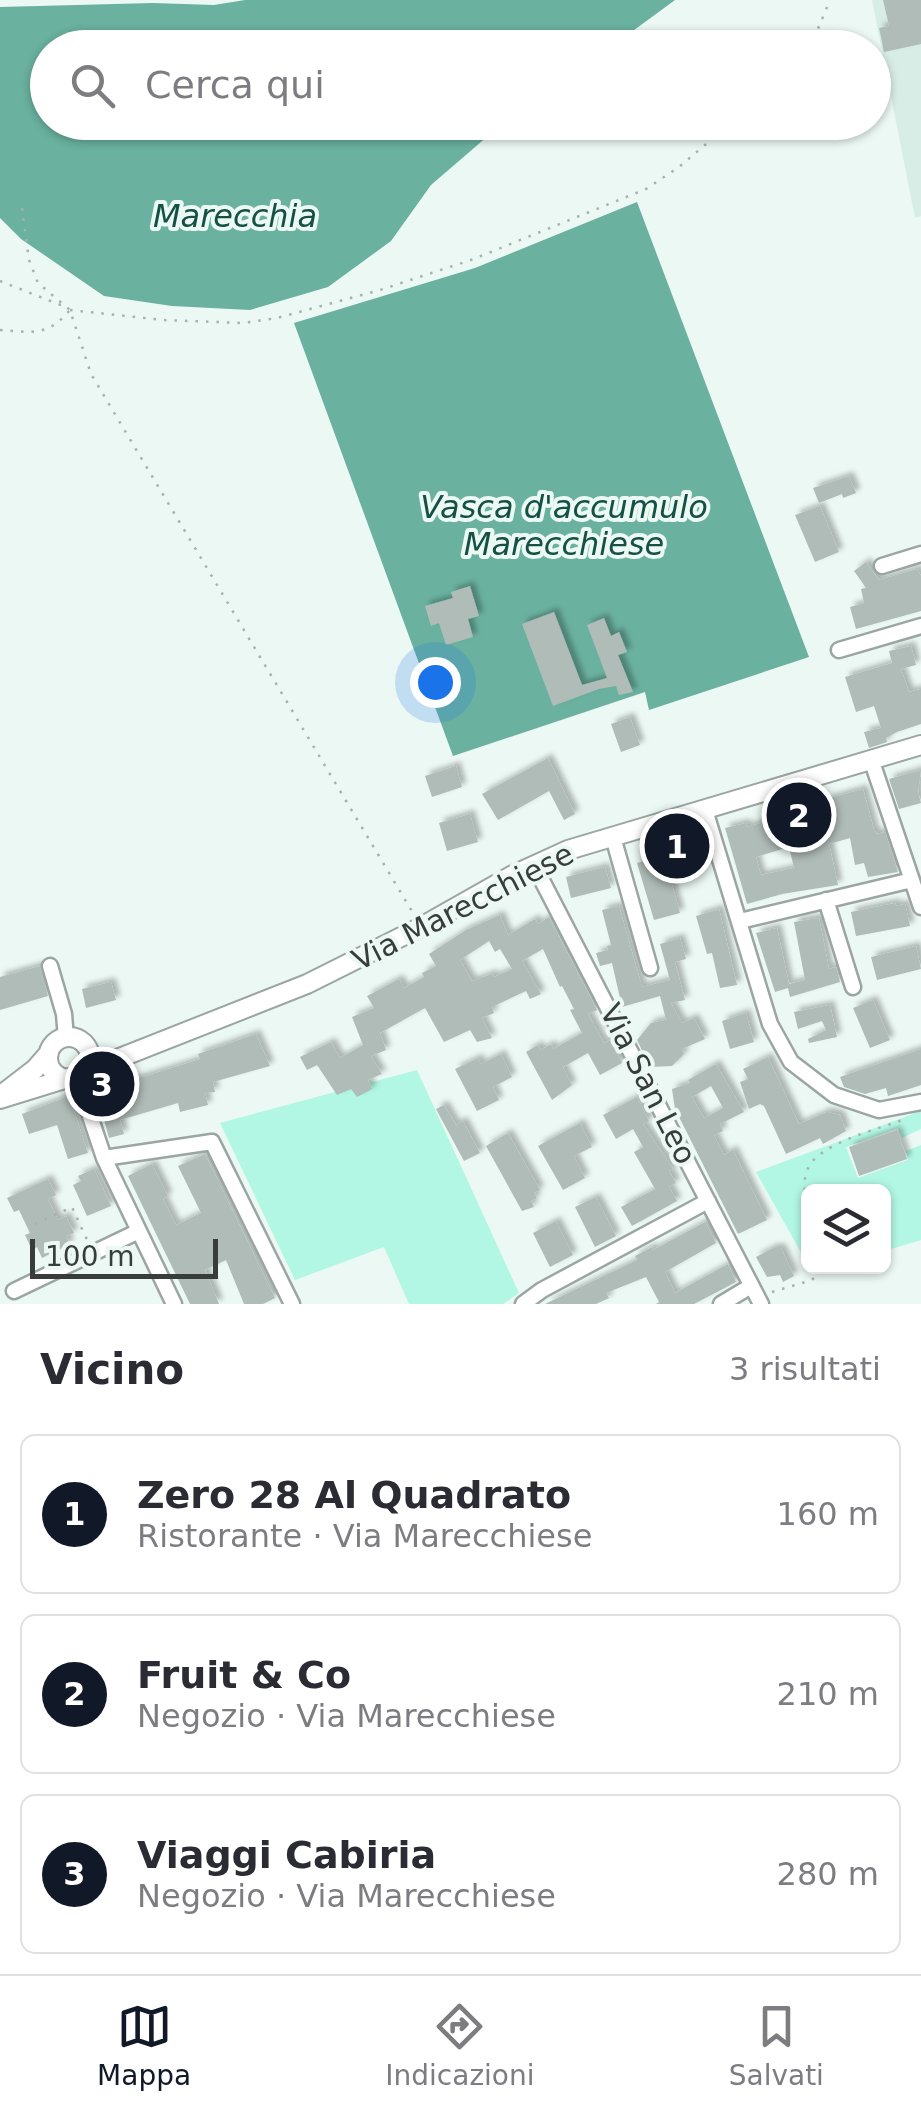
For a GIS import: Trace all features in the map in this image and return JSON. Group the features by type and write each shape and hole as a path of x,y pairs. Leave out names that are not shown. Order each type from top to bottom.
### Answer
{"main road":[{"name":"Via Marecchiese","path":"0,1097 76,1076 307,984 534,865 613,837 921,745"},
{"name":"Via Marecchiese","path":"0,1097 55,1043 66,1038"},
{"path":"66,1038 126,1053"},
{"path":"49,1053 52,1070 76,1076 90,1059 86,1046"}],"street":[{"path":"882,566 921,554"},
{"path":"839,650 921,626"},
{"path":"872,762 921,907"},
{"path":"705,810 770,1024 791,1062 834,1095 878,1110 921,1102"},
{"path":"613,837 650,968"},
{"name":"Via San Leo","path":"534,865 756,1295"},
{"path":"740,921 912,880"},
{"path":"826,900 853,986"},
{"path":"50,966 64,1014 66,1038"},
{"path":"76,1076 104,1158 174,1304"},
{"path":"104,1158 212,1142 292,1304"},
{"path":"523,1304 545,1288 708,1201"},
{"path":"14,1291 139,1231"},
{"path":"721,1304 756,1295"}],"path":[{"path":"818,30 830,0"},
{"path":"0,281 70,310 163,320 242,323 277,318 471,260 646,188 711,140"},
{"path":"22,208 29,260 38,283 70,310 90,374 421,927"},
{"path":"0,330 38,332 56,327 70,310"},
{"path":"807,1184 806,1170 831,1146 903,1120"},
{"path":"35,1224 72,1207 93,1253"},
{"path":"756,1295 812,1280 817,1274"}],"shaded area":[{"path":"872,0 921,0 921,216 915,218 891,96 891,30 878,30"},
{"path":"417,1070 519,1293 503,1304 409,1304 384,1247 295,1280 220,1123"},
{"path":"921,1111 921,1129 902,1138 898,1128 846,1147 858,1178 908,1160 906,1151 921,1145 921,1240 891,1249 891,1184 801,1184 801,1252 756,1172"}],"water":[{"name":"Marecchia","path":"245,0 675,0 634,30 30,30 30,140 483,140 431,185 391,241 328,287 250,310 172,306 104,296 21,239 0,218 0,7 214,5"},
{"name":"Vasca d'accumulo Marecchiese","path":"637,202 809,657 649,710 645,692 453,756 294,323 475,268"}],"building":[{"path":"883,0 921,0 921,44 891,50 891,30 879,28 889,26"},
{"path":"849,476 856,493 819,503 813,488"},
{"path":"820,506 839,552 815,562 795,515"},
{"path":"866,562 879,580 917,569 921,576 921,611 856,629 850,607 864,603 861,589 866,588 854,571"},
{"path":"470,586 479,616 468,619 473,637 446,645 439,623 431,626 425,606 453,598 451,592"},
{"path":"554,612 582,685 607,678 587,625 604,618 611,636 619,632 627,652 618,655 633,692 619,695 616,686 553,706 522,624"},
{"path":"911,646 916,665 901,669 909,692 921,689 921,724 869,748 864,732 881,728 874,706 856,712 845,677 892,663 889,651"},
{"path":"630,717 640,745 621,752 611,724"},
{"path":"548,758 575,814 564,820 549,791 498,820 482,794"},
{"path":"456,766 462,787 432,797 425,776"},
{"path":"921,770 921,803 899,809 889,779"},
{"path":"863,789 874,830 877,834 885,832 898,872 868,877 864,863 855,865 850,838 829,844 838,885 747,904 725,828 746,823 747,827 828,804 827,799","holes":["789,847 794,868 761,875 756,857"]},
{"path":"470,814 478,842 447,851 439,823"},
{"path":"701,839 706,855 667,867 680,913 654,920 637,863"},
{"path":"605,867 611,888 571,898 566,877"},
{"path":"905,904 910,926 856,936 851,912"},
{"path":"619,906 642,987 670,980 660,944 680,938 686,959 675,962 685,1000 671,1003 682,1023 694,1018 705,1039 682,1049 684,1054 672,1066 650,1067 637,1040 651,1023 666,1020 660,996 622,1007 612,963 600,966 596,953 611,945 602,910"},
{"path":"719,909 737,985 720,988 712,953 707,954 696,916"},
{"path":"500,915 508,935 535,919 538,924 549,917 597,1010 588,1014 604,1043 611,1040 622,1063 600,1075 588,1053 563,1067 572,1085 552,1100 526,1052 538,1045 541,1050 551,1044 553,1049 582,1033 543,949 522,961 541,994 530,999 526,991 492,1007 494,1013 482,1018 492,1038 477,1042 470,1030 444,1042 425,1008 380,1033 386,1050 371,1056 382,1074 368,1080 372,1089 357,1097 351,1089 337,1095 317,1065 307,1070 300,1057 331,1042 340,1058 363,1045 352,1017 374,1008 367,996 399,979 404,988 424,977 422,973 436,966 429,954 466,930","holes":["489,941 495,952 500,949 512,969 472,981 460,960"]},
{"path":"819,918 829,969 836,967 840,982 790,997 788,988 775,992 756,933 777,928 789,984 805,980 794,922"},
{"path":"916,946 921,969 877,980 871,957"},
{"path":"40,966 48,996 0,1010 0,977"},
{"path":"111,982 116,1000 86,1008 82,989"},
{"path":"873,1000 890,1040 870,1048 853,1008"},
{"path":"830,1005 837,1037 809,1043 808,1039 826,1030 822,1021 798,1029 794,1012"},
{"path":"746,1013 754,1042 730,1049 722,1021"},
{"path":"256,1034 270,1066 213,1082 215,1092 205,1093 208,1105 180,1112 178,1103 120,1120 124,1134 109,1138 95,1086 110,1082 113,1094 133,1088 130,1081 200,1059 198,1054"},
{"path":"921,1049 921,1085 888,1096 886,1088 865,1094 844,1087 840,1077"},
{"path":"501,1054 512,1077 493,1087 499,1100 477,1111 455,1069 478,1058 481,1064"},
{"path":"768,1057 799,1124 827,1112 840,1115 846,1131 823,1144 820,1138 786,1154 764,1106 749,1109 740,1082 748,1079 743,1069"},
{"path":"716,1064 744,1112 720,1124 723,1131 714,1135 724,1155 733,1150 767,1220 738,1234 675,1109 672,1089 690,1083 688,1080","holes":["711,1086 723,1108 704,1118 692,1097"]},
{"path":"69,1096 88,1153 68,1159 57,1125 29,1134 22,1114"},
{"path":"637,1097 649,1121 643,1124 673,1169 669,1171 676,1183 669,1187 677,1201 632,1226 621,1207 655,1189 634,1152 643,1147 633,1129 616,1139 603,1115"},
{"path":"444,1105 456,1125 463,1121 480,1153 464,1161 436,1109"},
{"path":"580,1123 592,1147 574,1156 585,1178 563,1190 538,1146"},
{"path":"897,1130 907,1159 859,1176 849,1147"},
{"path":"508,1133 540,1190 531,1201 534,1207 522,1211 486,1146"},
{"path":"205,1154 275,1298 263,1304 244,1304 226,1260 205,1270 219,1304 190,1304 128,1176 152,1164 168,1196 163,1199 176,1225 201,1213 178,1166"},
{"path":"94,1169 111,1206 87,1216 73,1185 81,1181 78,1176"},
{"path":"48,1179 56,1195 48,1199 58,1220 66,1216 74,1233 66,1236 70,1244 42,1258 37,1247 32,1250 25,1235 30,1233 19,1210 14,1212 7,1198"},
{"path":"596,1197 616,1236 595,1247 575,1207"},
{"path":"556,1221 573,1255 550,1267 533,1233"},
{"path":"705,1222 716,1243 665,1272 675,1293 728,1264 736,1282 694,1304 656,1304 659,1302 646,1277 606,1293 609,1298 596,1304 545,1304 637,1260 635,1256"},
{"path":"781,1248 794,1276 783,1282 780,1275 767,1277 756,1257"}],"place":[{"name":"Fruit & Co","path":"799,815"},
{"name":"Zero 28 Al Quadrato","path":"677,846"},
{"name":"Viaggi Cabiria","path":"102,1084"}]}
